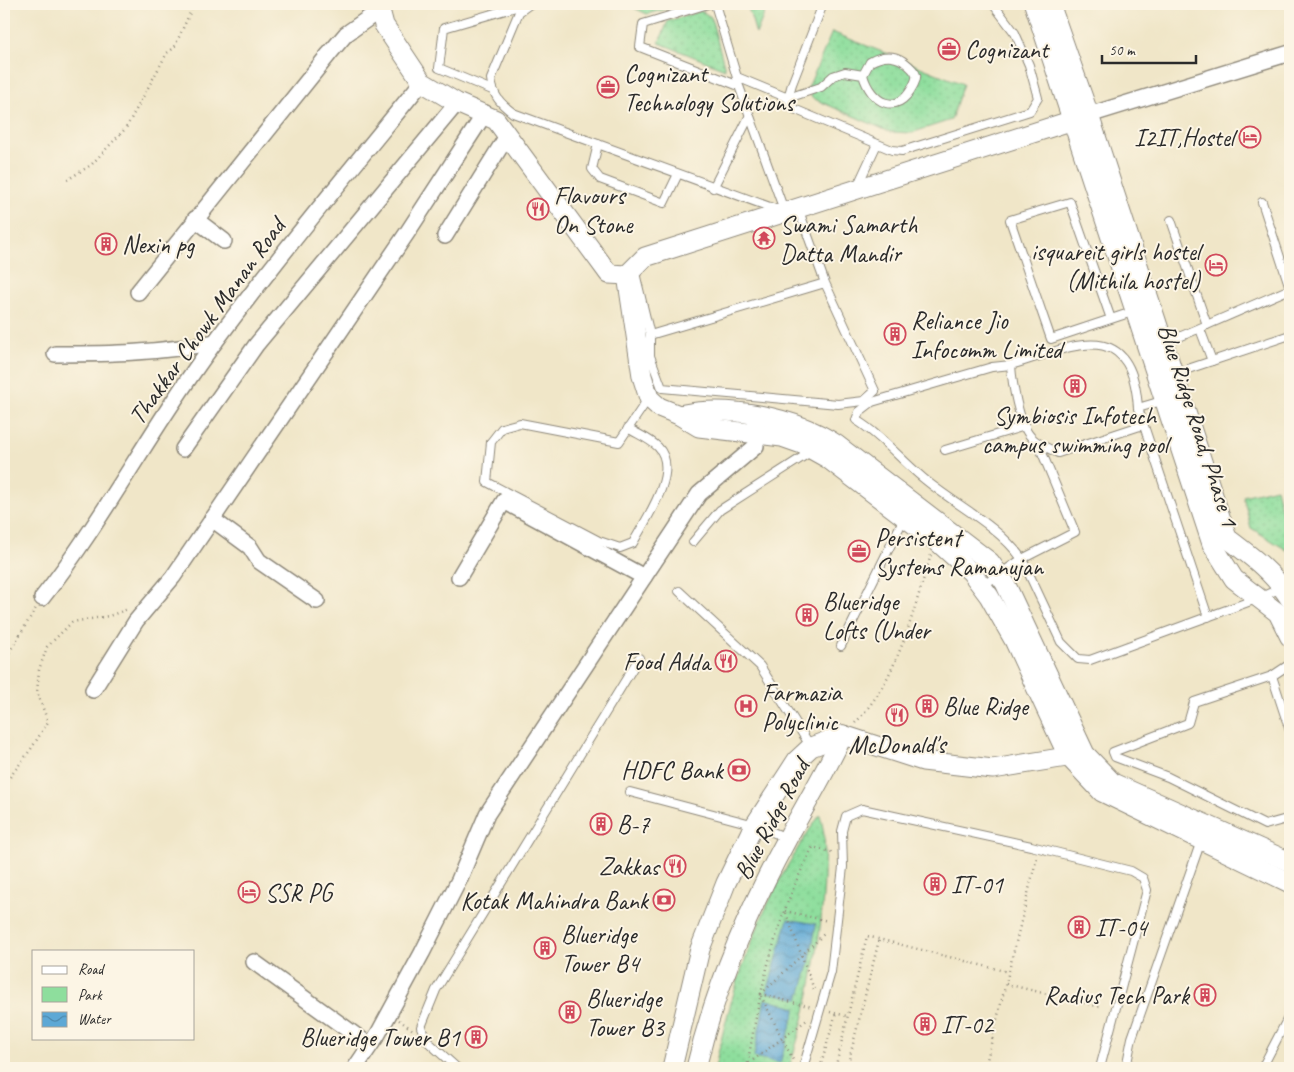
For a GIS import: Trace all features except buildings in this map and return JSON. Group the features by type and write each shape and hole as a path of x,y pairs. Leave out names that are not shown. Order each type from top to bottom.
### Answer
{"street":[{"name":"Blue Ridge Road, Phase 1","path":"1034,4 1081,117 1163,344 1227,538 1268,570 1287,593"},
{"name":"Blue Ridge Road, Phase 1","path":"1050,4 1136,311 1212,544 1234,579 1278,613 1290,637"},
{"path":"381,7 384,25 422,82 457,102 485,113 496,120 609,274 631,272 645,258 857,188 1081,117 1290,54"},
{"path":"138,292 340,41 381,7"},
{"name":"Thakkar Chowk Manan Road","path":"42,598 72,560 155,428 215,342 422,82"},
{"path":"183,449 256,345 457,102"},
{"path":"93,690 136,621 173,577 407,234 485,113"},
{"path":"445,236 506,136"},
{"path":"195,219 224,241"},
{"path":"631,272 642,376 649,398 659,407 679,415 699,427 755,424 786,420 822,435 984,555 1000,574 1077,755 1113,783 1290,862"},
{"path":"55,354 126,354 177,349 215,342"},
{"path":"755,424 814,450 959,560 982,586 1077,755 1102,792 1290,882"},
{"path":"355,1068 389,1012 459,880 487,814 699,494 756,446 755,424"},
{"path":"459,577 504,501 644,577"},
{"path":"212,519 250,547 259,561 317,601"},
{"path":"843,735 923,760 993,769 1077,755"},
{"name":"Blue Ridge Road","path":"672,1068 700,949 726,883 754,825 797,760 810,747 843,735"},
{"name":"Blue Ridge Road","path":"696,1068 704,1036 737,944 787,838 813,795 843,735"},
{"path":"254,962 369,1045"}],"lane":[{"path":"492,90 439,68 444,28 529,4"},
{"path":"529,4 520,12 491,79 492,90 499,102 513,113 713,188 792,210"},
{"path":"708,4 643,24 640,47 739,86"},
{"path":"631,272 650,336 650,356 662,388 838,404 864,401 875,391 749,117 716,4"},
{"path":"788,98 823,4"},
{"path":"736,77 788,98 794,109 877,144 892,150 913,149 1030,111 1034,106 1038,98 1029,65 1015,33 993,4"},
{"path":"887,56 899,59 911,66 916,74 916,79 909,94 900,102 886,103 876,99 866,85 863,76 870,62 887,56"},
{"path":"788,98 821,87 833,76 845,72 863,76"},
{"path":"713,188 749,117"},
{"path":"598,144 592,169 600,179 664,203 678,174"},
{"path":"857,188 877,144"},
{"path":"1111,319 1070,202 1010,220 1051,339 1136,311"},
{"path":"1163,344 1290,288 1262,202"},
{"path":"1171,220 1204,327 1212,361"},
{"path":"650,336 825,283"},
{"path":"1173,374 1290,336"},
{"path":"1208,617 1143,425 1138,408 1135,382 1129,366 1107,345 1095,343 1011,365 992,367 872,402 859,412 856,420 889,446 936,489 996,532 1022,559 1061,642 1078,659 1090,660 1208,617 1260,598 1287,593"},
{"path":"1011,365 1013,385 1029,436 1058,453 1143,425"},
{"path":"628,428 658,447 667,471 660,492 633,543 620,548 599,542 487,482 491,442 502,428 520,423 619,442 628,428 649,398"},
{"path":"1138,408 1165,400"},
{"path":"945,450 1025,426"},
{"path":"982,586 1022,559 1075,532 1038,443"},
{"path":"693,542 720,510 814,450"},
{"path":"841,646 904,518"},
{"path":"679,591 760,666 810,747"},
{"path":"457,1068 426,1040 421,1027 436,990 639,658"},
{"path":"1290,664 1272,676 1194,702 1188,723 1113,752 1115,756 1168,777 1265,825 1290,818"},
{"path":"1272,676 1290,731"},
{"path":"630,792 754,825 787,838"},
{"path":"803,1068 831,972 842,855 842,831 846,816 862,809 1039,848 1131,871 1143,878 1147,890 1100,1068"},
{"path":"1126,1068 1132,1038 1201,841"},
{"path":"1262,1068 1290,1014"}],"path":[{"path":"67,180 91,165 126,128 167,53 174,48 194,4"},
{"path":"843,735 867,711 893,667 915,611 936,541"},
{"path":"4,661 42,598"},
{"path":"4,785 31,749 48,722 37,692 39,670 47,647 72,622 109,616 153,600"},
{"path":"747,1068 760,994 785,911 799,873 813,847 842,855"},
{"path":"985,1068 1039,848"},
{"path":"785,911 836,923"},
{"path":"785,911 821,1009"},
{"path":"760,994 836,923"},
{"path":"879,940 847,1068 836,1065 867,936 1008,972"},
{"path":"1006,984 1101,1007"},
{"path":"760,994 847,1016"},
{"path":"760,994 797,1068"},
{"path":"748,1064 821,1009"},
{"path":"389,1012 426,1040"},
{"path":"820,1068 836,1013"},
{"path":"748,1064 769,1068"}],"green space":[{"path":"631,4 686,4 647,14 630,6"},
{"path":"747,4 768,4 756,34"},
{"path":"701,11 711,17 725,69 659,43 668,21"},
{"path":"832,32 963,84 951,120 911,133 890,132 812,98 808,88"},
{"path":"1276,488 1290,544 1290,552 1251,528 1243,496"},
{"path":"820,815 825,847 820,928 808,998 789,1068 715,1068 731,1001 754,936 783,873"}],"water":[{"path":"788,919 816,924 809,965 799,999 767,992"},
{"path":"765,999 796,1008 780,1063 754,1057"}],"place":[{"name":"Cognizant","path":"949,49"},
{"name":"Cognizant Technology Solutions","path":"608,87"},
{"name":"I2IT,Hostel","path":"1250,137"},
{"name":"Flavours On Stone","path":"538,209"},
{"name":"Swami Samarth Datta Mandir","path":"764,238"},
{"name":"Nexin pg","path":"106,244"},
{"name":"isquareit girls hostel (Mithila hostel)","path":"1216,265"},
{"name":"Reliance Jio Infocomm Limited","path":"895,334"},
{"name":"Symbiosis Infotech campus swimming pool","path":"1075,386"},
{"name":"Persistent Systems Ramanujan","path":"859,551"},
{"name":"Blueridge Lofts (Under","path":"807,615"},
{"name":"Food Adda","path":"726,661"},
{"name":"Farmazia Polyclinic","path":"746,706"},
{"name":"Blue Ridge","path":"927,706"},
{"name":"McDonald's","path":"897,715"},
{"name":"HDFC Bank","path":"739,770"},
{"name":"B-7","path":"601,824"},
{"name":"Zakkas","path":"675,866"},
{"name":"IT-01","path":"935,884"},
{"name":"SSR PG","path":"249,892"},
{"name":"Kotak Mahindra Bank","path":"664,900"},
{"name":"IT-04","path":"1079,927"},
{"name":"Blueridge Tower B4","path":"545,948"},
{"name":"Radius Tech Park","path":"1205,995"},
{"name":"Blueridge Tower B3","path":"570,1012"},
{"name":"IT-02","path":"925,1024"},
{"name":"Blueridge Tower B1","path":"476,1037"}]}
